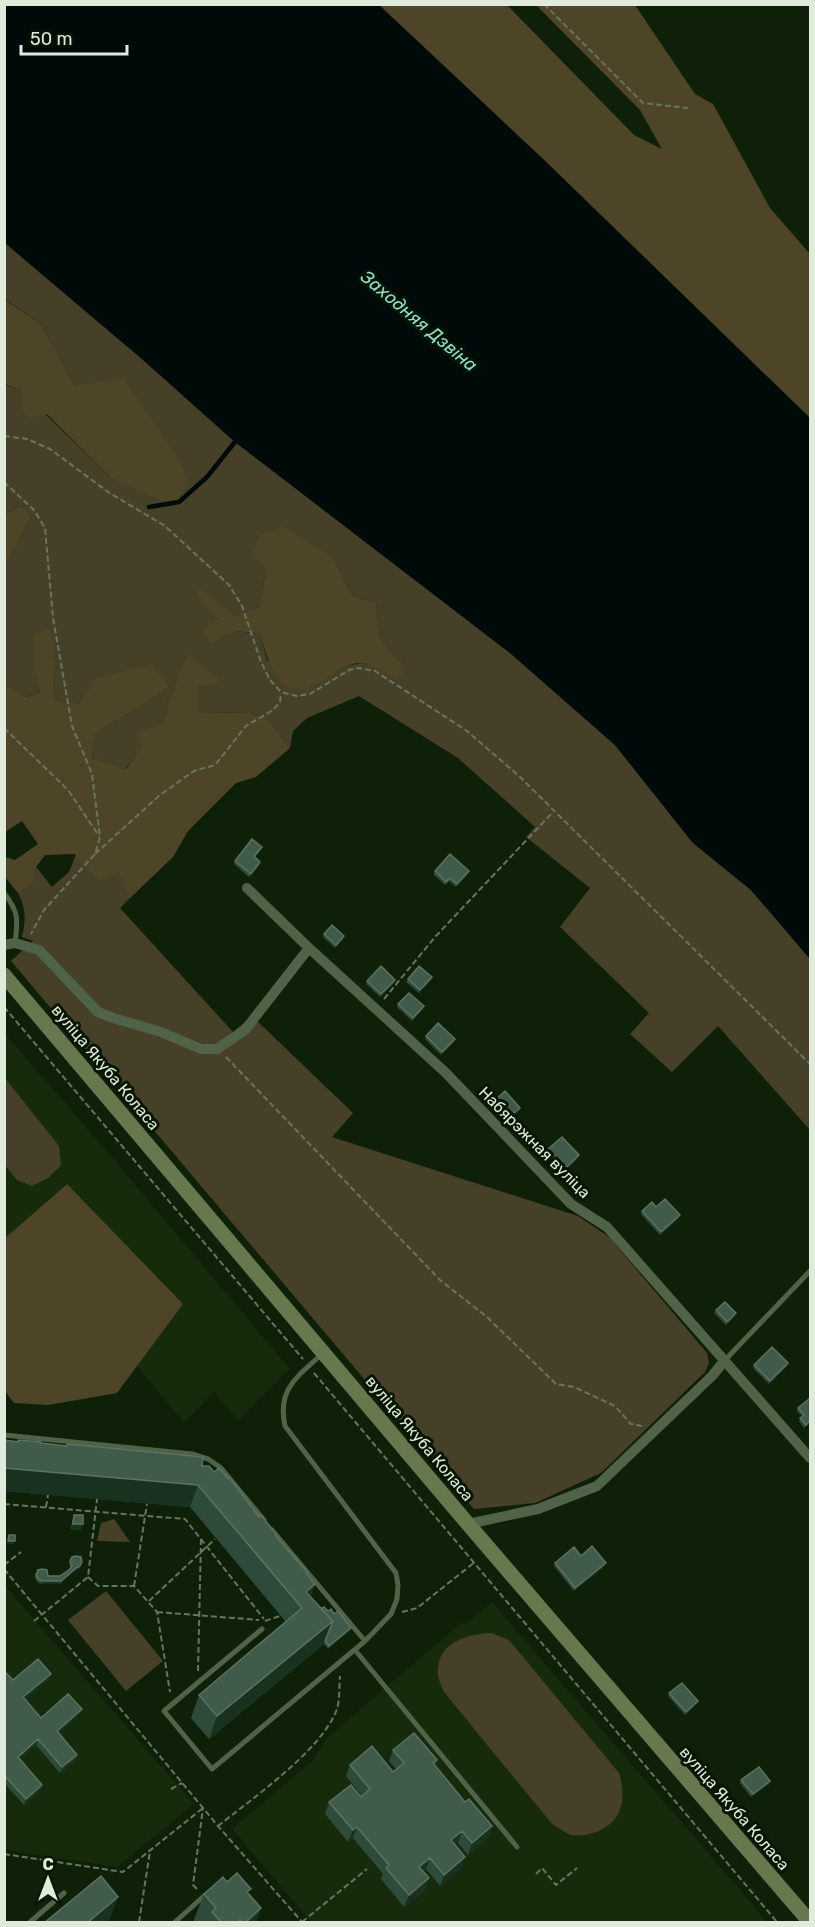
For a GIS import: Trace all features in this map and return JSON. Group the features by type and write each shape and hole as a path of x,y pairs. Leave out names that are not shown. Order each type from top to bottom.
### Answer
{"street":[{"name":"Набярэжная вуліца","path":"247,888 446,1073 571,1204 607,1227 810,1458"},
{"path":"15,944 39,950 99,1012 161,1032 201,1049 217,1049 245,1030 309,948"},
{"name":"вуліца Якуба Коласа","path":"4,975 468,1524 810,1923"},
{"path":"468,1524 538,1509 597,1485 712,1376 725,1360"}],"lane":[{"path":"4,893 15,907 18,920 15,944"},
{"path":"725,1360 810,1271"},
{"path":"262,1629 164,1711 212,1769 365,1641 391,1614 397,1599 396,1572 285,1426 282,1414 283,1399 289,1387 323,1352"},
{"path":"4,1435 192,1454 208,1459 221,1468 365,1641"},
{"path":"355,1650 517,1847"},
{"path":"30,1923 64,1893"},
{"path":"176,1923 204,1896"}],"path":[{"path":"544,4 643,103 688,108"},
{"path":"4,436 27,440 50,449 108,492 165,526 229,585 242,606 261,662 270,680 281,692 297,696 310,694 349,670 358,668 375,671 467,731 519,776 810,1064"},
{"path":"4,482 34,510 45,528 53,618 72,726 92,774 100,837 95,854"},
{"path":"15,944 95,854 160,795 194,771 215,765 246,726 273,710 280,702 281,692"},
{"path":"4,728 68,790 100,837"},
{"path":"376,1008 435,937 553,811"},
{"path":"4,1007 475,1562 777,1923"},
{"path":"217,1049 440,1280 487,1317 556,1384 574,1387 615,1406 631,1424 657,1429"},
{"path":"46,1507 48,1495"},
{"path":"34,1620 88,1576 97,1499"},
{"path":"4,1504 185,1519 266,1621"},
{"path":"135,1586 147,1504"},
{"path":"197,1674 201,1539"},
{"path":"149,1601 215,1539"},
{"path":"21,1552 4,1567 182,1783 302,1922 367,1869"},
{"path":"391,1614 417,1608 475,1562"},
{"path":"88,1576 98,1586 135,1586 157,1612 171,1697"},
{"path":"157,1612 266,1621 280,1616"},
{"path":"219,1826 308,1752 332,1719 338,1706 341,1661"},
{"path":"171,1789 182,1783"},
{"path":"4,1854 123,1872 203,1808"},
{"path":"193,1885 203,1808"},
{"path":"139,1923 150,1851"},
{"path":"536,1874 542,1868 556,1885 577,1868"}],"shaded area":[{"path":"379,5 507,5 634,135 662,149 640,110 536,5 635,5 695,94 713,104 770,208 810,254 810,418 543,159"},
{"path":"5,243 142,359 235,442 510,653 615,745 693,843 751,890 810,959 810,1130 718,1026 672,1072 630,1034 649,1013 560,927 590,888 526,837 535,827 458,758 359,696 307,718 293,731 290,748 269,720 250,713 197,712 197,688 221,681 188,655 168,702 163,723 125,769 92,758 96,733 154,698 169,686 80,704 54,700 55,660 49,627 35,674 40,693 26,697 5,683 5,565 32,517 22,506 5,513 4,384 22,391 111,478 75,386 41,324 5,299","holes":["334,559 353,596 376,603 381,638 389,650 404,664 395,678 378,667 358,664 341,669 310,688 267,660 260,634 236,631 211,644 202,630 217,619 199,589 236,616 259,607 266,569"]},
{"path":"4,299 41,324 75,386 123,378 181,463 187,486 171,505 111,478 47,414 28,418 20,405 22,391 5,384"},
{"path":"22,506 32,517 5,565 5,513"},
{"path":"283,526 334,559 353,596 376,603 381,638 389,650 404,664 402,675 395,679 375,667 358,663 343,668 312,687 298,689 288,687 275,673 260,634 236,631 211,644 201,630 217,619 197,596 199,588 236,616 259,607 266,569 252,554 260,536"},
{"path":"50,627 55,660 54,700 80,704 95,679 152,664 169,686 154,698 96,733 92,758 126,769 142,747 136,733 163,723 168,702 188,654 222,681 197,688 197,712 250,713 269,720 290,748 256,777 236,783 188,831 173,857 129,899 119,873 99,881 75,854 45,855 36,867 33,884 18,893 5,877 5,857 15,860 38,844 22,821 5,832 5,683 26,697 40,693 35,674 34,635"},
{"path":"76,854 99,880 119,872 129,899 120,908 233,1032 252,1016 353,1113 332,1137 578,1216 609,1237 707,1353 709,1363 705,1372 601,1473 535,1503 474,1509 11,961 33,941 22,937 25,914 18,893 33,884 36,867 52,887 69,872"},
{"path":"4,1033 290,1369 238,1420 214,1392 184,1423 137,1366 182,1304 66,1184 5,1238"},
{"path":"5,1078 59,1146 61,1165 48,1178 32,1186 17,1180 5,1165"},
{"path":"67,1184 183,1304 117,1393 48,1405 14,1403 5,1391 5,1238"},
{"path":"114,1519 130,1542 97,1541 101,1523"},
{"path":"4,1585 194,1804 117,1867 5,1850"},
{"path":"106,1591 163,1661 126,1691 68,1620"},
{"path":"492,1602 767,1922 311,1922 232,1829 313,1760 328,1737 462,1622 464,1625"},
{"path":"491,1633 509,1640 619,1773 622,1792 621,1808 612,1822 605,1827 589,1834 575,1835 568,1834 552,1824 444,1692 438,1676 439,1663 447,1648 463,1638"}],"water":[{"name":"Заходняя Дзвіна","path":"5,4 379,5 543,159 810,418 810,959 751,890 693,843 615,745 510,653 235,442 142,359 5,243"}],"building":[{"path":"252,839 262,847 254,856 260,862 251,874 235,861"},
{"path":"450,854 469,871 457,884 450,878 446,882 435,871"},
{"path":"332,925 344,936 336,945 324,934"},
{"path":"381,966 395,980 381,994 367,981"},
{"path":"419,966 432,977 420,990 408,979"},
{"path":"409,993 424,1006 413,1018 398,1004"},
{"path":"438,1023 455,1039 442,1052 426,1036"},
{"path":"505,1091 520,1108 509,1117 494,1101"},
{"path":"562,1137 579,1155 565,1169 547,1150"},
{"path":"665,1199 680,1215 661,1232 642,1211 652,1202 656,1207"},
{"path":"725,1302 736,1313 727,1322 716,1310"},
{"path":"772,1347 788,1363 770,1381 754,1365"},
{"path":"810,1398 810,1420 806,1425 800,1418 804,1415 798,1408"},
{"path":"4,1440 203,1457 202,1466 209,1466 214,1472 219,1468 228,1479 229,1477 259,1517 261,1515 307,1572 315,1584 306,1592 333,1621 217,1716 199,1695 302,1608 198,1485 4,1468"},
{"path":"74,1515 83,1515 83,1524 73,1524"},
{"path":"9,1535 15,1535 15,1541 8,1541"},
{"path":"592,1546 606,1563 575,1588 555,1563 574,1547 581,1556"},
{"path":"72,1557 81,1557 80,1566 61,1581 38,1579 36,1575 38,1570 42,1569 47,1570 48,1576 60,1576 69,1570 72,1566 70,1561"},
{"path":"324,1607 328,1611 331,1609 334,1614 338,1611 351,1628 329,1646 325,1641 333,1621 321,1609"},
{"path":"38,1659 51,1674 23,1697 41,1718 68,1694 82,1709 57,1731 77,1755 62,1767 38,1739 18,1757 42,1785 26,1799 4,1775 4,1671 13,1680"},
{"path":"682,1683 698,1701 686,1712 669,1693"},
{"path":"414,1733 437,1760 433,1763 465,1802 469,1799 492,1826 472,1843 462,1831 451,1840 465,1857 444,1875 430,1858 419,1867 429,1878 409,1895 386,1868 389,1865 357,1827 353,1830 329,1802 351,1785 361,1797 370,1789 350,1765 372,1746 393,1772 404,1763 393,1750"},
{"path":"759,1767 770,1781 753,1794 741,1780"},
{"path":"237,1873 251,1889 247,1892 261,1908 245,1923 240,1920 237,1923 222,1923 212,1912 216,1908 204,1894 223,1877 227,1882"},
{"path":"101,1876 118,1897 87,1923 44,1923"}],"waterway":[{"path":"149,507 179,502 207,477 238,438"}]}
